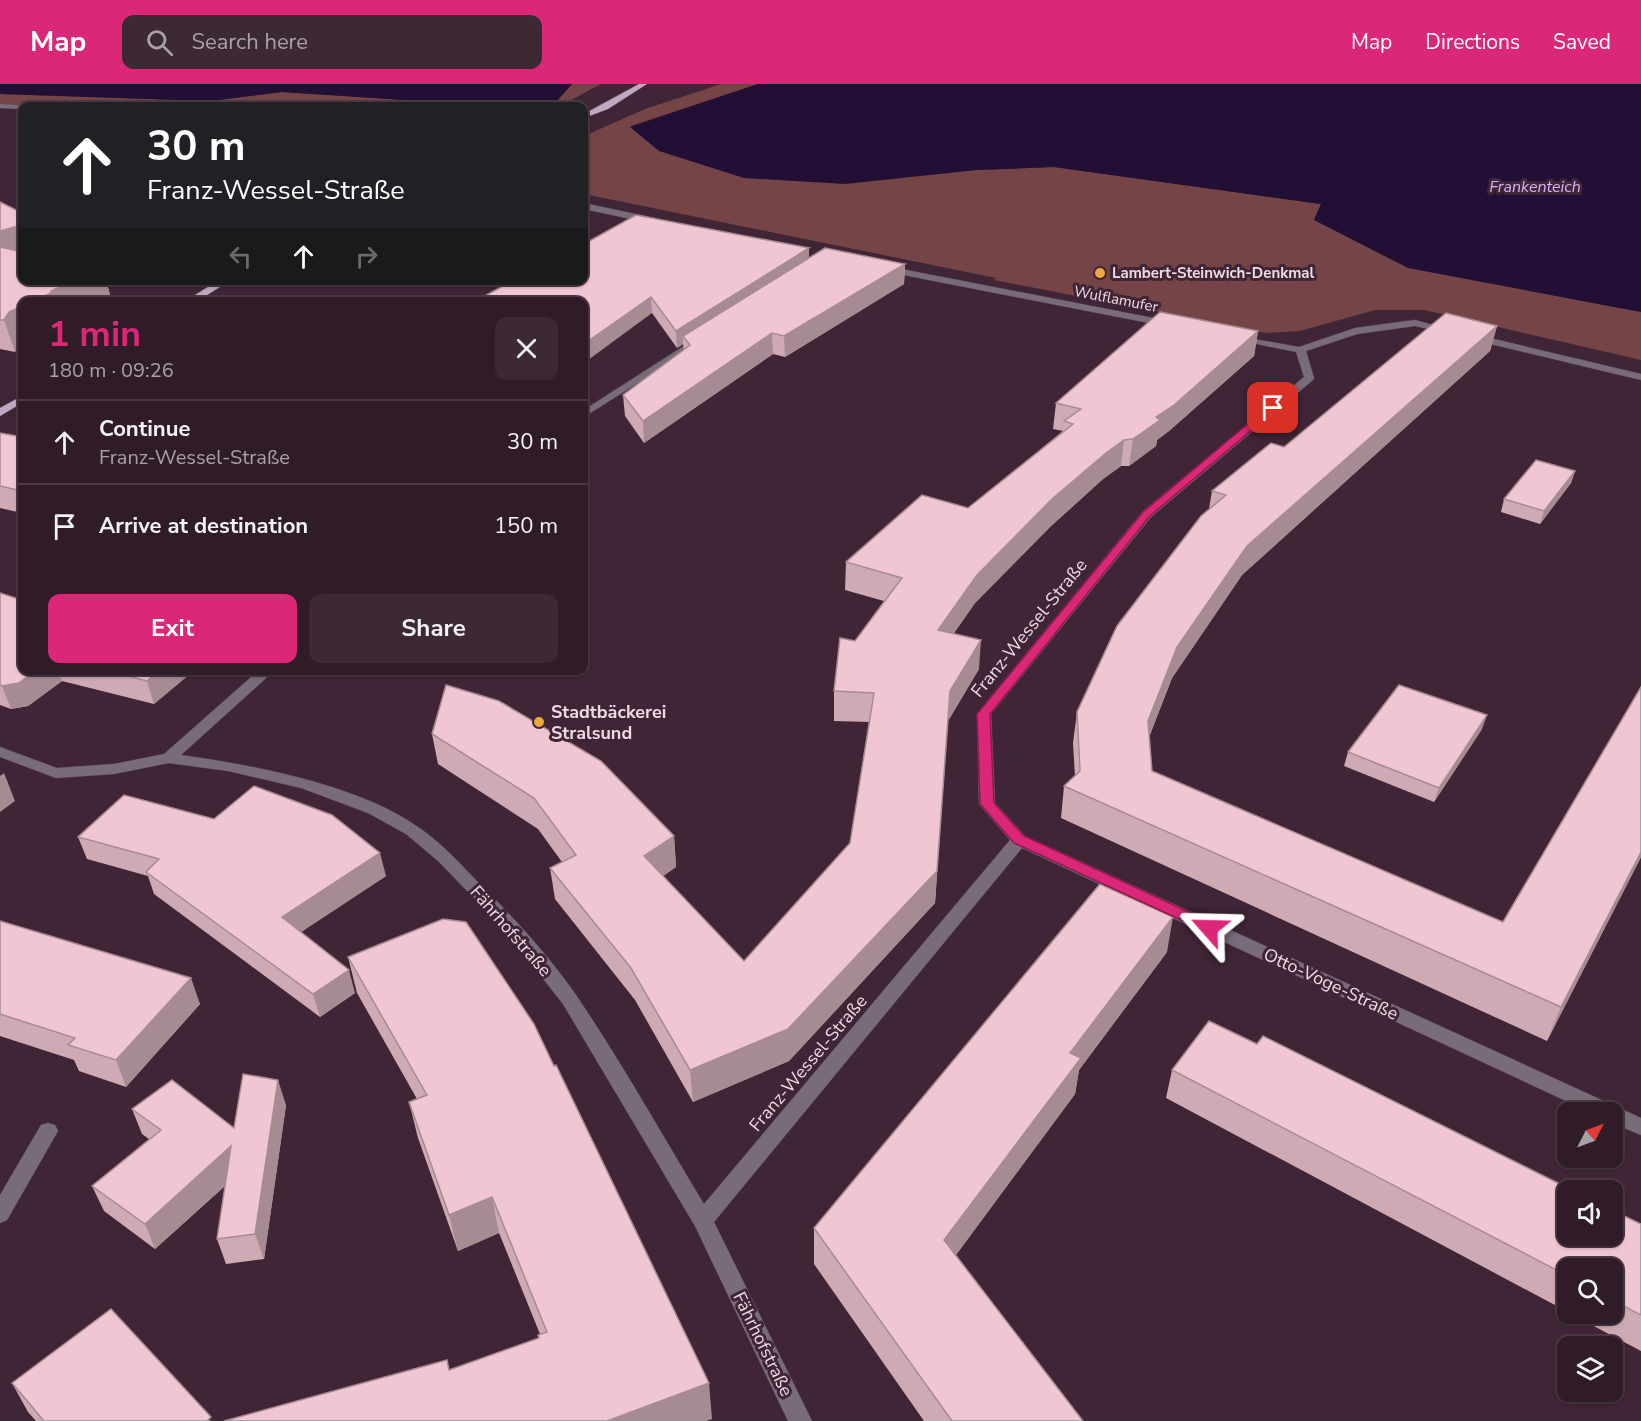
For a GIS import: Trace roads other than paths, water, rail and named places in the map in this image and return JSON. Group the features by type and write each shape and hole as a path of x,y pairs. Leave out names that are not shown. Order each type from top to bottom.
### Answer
{"main road":[{"path":"588,114 644,84"},
{"path":"197,297 217,285"},
{"path":"0,413 18,402"}],"street":[{"path":"0,106 18,107"},
{"path":"588,207 663,223"},
{"name":"Wulflamufer","path":"874,267 1184,327"},
{"path":"1230,336 1300,350 1355,331 1415,323 1641,377"},
{"path":"588,411 702,339"},
{"name":"Franz-Wessel-Straße","path":"703,1220 1019,840 987,804 984,714 1147,514 1309,378 1300,350"},
{"path":"169,758 262,675"},
{"name":"Fährhofstraße","path":"0,752 56,773 114,769 169,758 228,766 294,782 364,805 412,830 444,857 508,923 569,999 703,1220 800,1421"},
{"name":"Otto-Voge-Straße","path":"1019,840 1588,1102"},
{"name":"Otto-Voge-Straße","path":"1623,1117 1640,1122"},
{"path":"0,1214 48,1131"}],"water":[{"path":"0,84 572,84 556,102 436,102 282,92 211,101 0,94"},
{"name":"Frankenteich","path":"758,84 1641,84 1641,312 1408,268 1314,220 1321,204 1054,167 977,170 845,184 744,178 659,151 630,127"}],"place":[{"name":"Lambert-Steinwich-Denkmal","path":"1100,273"},
{"name":"Stadtbäckerei Stralsund","path":"539,722"}]}
